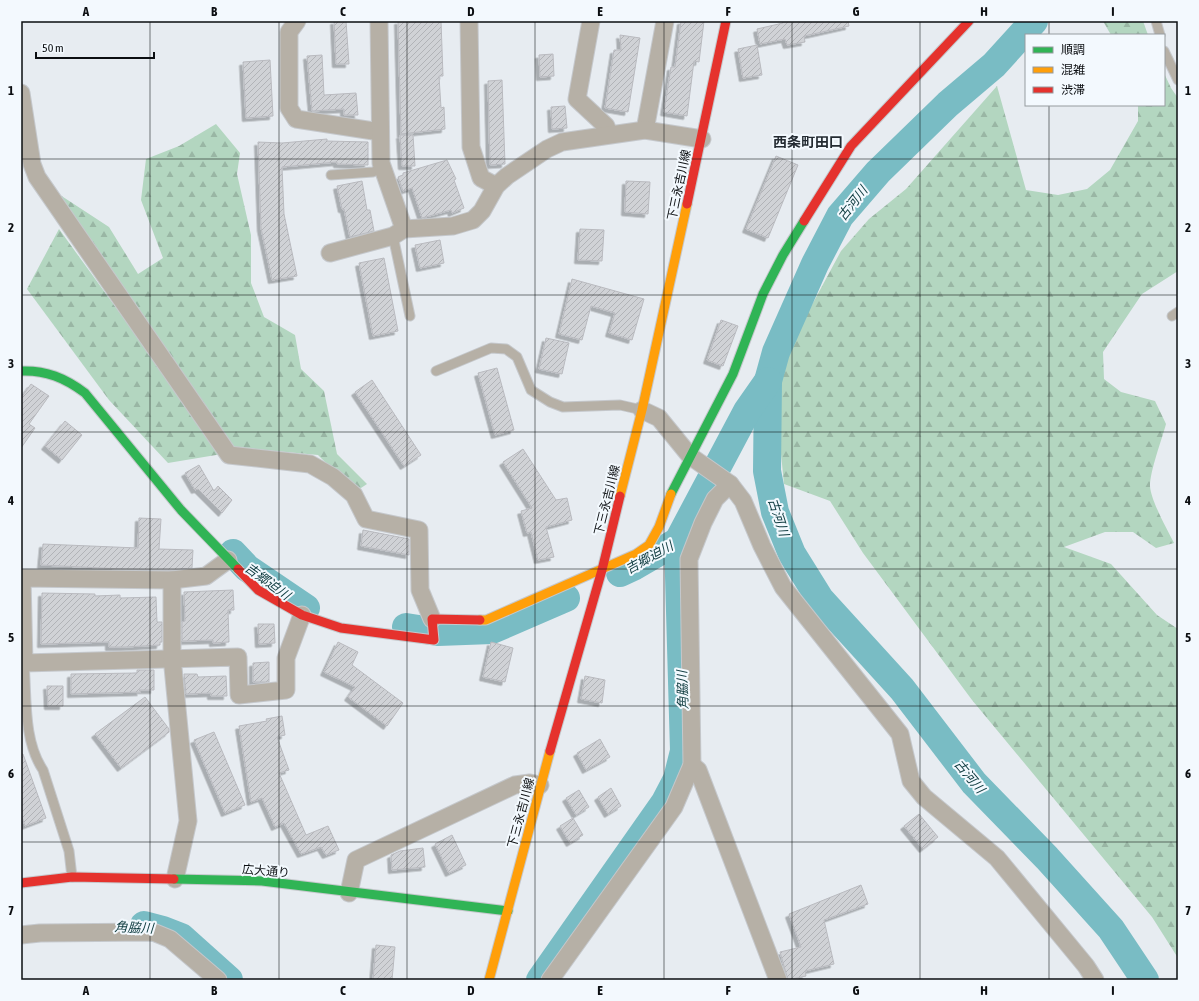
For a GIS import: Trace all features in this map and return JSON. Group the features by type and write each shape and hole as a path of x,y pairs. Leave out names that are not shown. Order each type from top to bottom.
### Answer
{"street":[{"path":"297,21 289,32 289,108 296,119 380,132"},
{"path":"379,21 380,132 382,168 398,232"},
{"path":"469,21 471,147 481,178 496,186"},
{"path":"591,21 577,99 606,126 609,134"},
{"path":"645,130 665,21"},
{"name":"下三永吉川線","path":"489,980 540,785 602,570 642,410 702,139 726,21"},
{"path":"432,626 486,620 602,570 620,560 636,554 649,545 659,527 670,496 692,458 733,374 763,294 783,255 851,146 969,21"},
{"path":"21,93 32,164 37,177 229,455 310,464 333,477 354,495 366,519 419,530 420,590 432,626 434,640 341,628 302,615 258,590 182,510 85,393 72,382 58,375 36,370 21,372"},
{"path":"330,253 398,232 453,226 473,220 482,210 496,186 507,176 547,149 562,142 645,130 688,135 702,139"},
{"path":"642,410 659,418 692,458 727,481 743,501 762,546 783,587 900,734 911,781 924,797 997,858 1086,966 1095,980"},
{"path":"550,980 674,807 692,765 689,559 703,523 715,499 727,481"},
{"path":"228,560 206,576 172,580 22,578 24,663 172,657 238,657 239,695 286,690 286,658 302,615"},
{"path":"172,580 172,657 188,821 174,879"},
{"path":"692,765 698,770 778,980"},
{"path":"349,893 356,860 515,786 530,783 540,785"},
{"name":"広大通り","path":"21,883 72,877 262,881 349,893 508,911"},
{"path":"21,935 40,933 153,932 170,939 218,980"}],"lane":[{"path":"1156,21 1160,34"},
{"path":"1165,53 1178,80"},
{"path":"331,175 373,172 382,168"},
{"path":"398,232 410,316"},
{"path":"436,371 491,348 506,349 517,357 532,390 550,402 563,407 620,405 642,410"},
{"path":"24,663 30,744 48,784 69,851 72,877"}],"green space":[{"path":"1103,21 1143,21 1148,34 1110,34"},
{"path":"1165,75 1178,98 1178,271 1142,294 1103,352 1104,379 1121,392 1155,401 1166,424 1154,464 1150,486 1156,507 1174,543 1156,548 1133,532 1105,532 1064,547 1111,564 1157,615 1178,629 1178,958 1152,917 972,700 863,553 830,501 784,484 780,444 780,391 786,353 841,251 869,219 906,189 997,86 1026,190 1058,195 1087,189 1110,170 1138,121 1138,106 1165,106"},
{"path":"216,124 240,153 237,174 251,235 251,283 264,317 295,335 301,369 324,391 337,454 367,484 355,492 318,455 234,447 57,193 109,227 138,274 163,258 141,200 146,159 179,146"},
{"path":"59,229 222,454 168,463 109,400 27,289"}],"building":[{"path":"334,21 346,21 349,64 336,64"},
{"path":"398,21 441,21 443,76 439,76 441,108 444,107 445,129 401,134"},
{"path":"681,21 704,21 699,62 694,61 687,116 664,112 671,67 675,67"},
{"path":"782,21 848,21 849,26 804,36 805,42 787,45 785,39 760,44 757,29 783,23"},
{"path":"620,35 640,38 628,112 605,108 614,50 621,50"},
{"path":"757,45 762,75 743,78 738,49"},
{"path":"553,54 554,76 540,77 539,55"},
{"path":"322,55 324,95 356,93 358,115 344,115 344,109 312,111 307,56"},
{"path":"270,60 273,116 246,118 243,62"},
{"path":"502,80 505,164 490,165 488,81"},
{"path":"565,106 567,128 552,129 551,107"},
{"path":"400,135 413,135 415,166 402,166"},
{"path":"327,139 327,141 368,142 368,165 337,164 337,162 282,167 284,214 297,276 272,280 261,228 258,142 282,143"},
{"path":"776,156 798,165 768,238 746,229"},
{"path":"447,160 456,179 454,180 464,208 452,213 451,210 422,218 412,188 403,191 398,177 403,175 403,173"},
{"path":"362,181 367,210 370,210 374,231 350,237 337,186"},
{"path":"626,181 650,182 648,214 625,212"},
{"path":"580,229 604,230 602,261 578,260"},
{"path":"440,240 444,263 420,268 415,245"},
{"path":"384,258 398,331 373,336 359,263"},
{"path":"572,279 644,299 632,340 609,333 615,313 591,306 582,340 559,334"},
{"path":"721,320 738,326 723,366 707,360"},
{"path":"546,338 569,343 562,374 539,369"},
{"path":"497,368 514,430 495,435 478,373"},
{"path":"372,380 421,455 404,466 355,392"},
{"path":"31,384 49,396 29,424 35,428 21,448 21,398"},
{"path":"65,421 82,435 62,460 45,446"},
{"path":"523,449 556,500 567,498 572,520 546,527 554,557 538,560 531,532 527,533 521,511 532,508 503,462"},
{"path":"199,465 214,491 218,486 232,500 222,513 198,489 195,490 185,473"},
{"path":"139,518 161,519 159,549 193,550 192,568 171,570 41,565 43,544 138,548"},
{"path":"363,530 409,539 409,555 361,546"},
{"path":"233,590 234,610 228,610 229,642 213,643 213,640 182,641 182,622 185,621 184,592"},
{"path":"42,593 95,594 95,596 120,595 120,598 156,597 157,622 162,622 162,642 160,642 160,645 125,647 109,647 109,642 41,644"},
{"path":"258,624 274,624 275,643 259,644"},
{"path":"338,642 358,652 352,665 403,703 387,726 348,697 355,687 324,672"},
{"path":"491,642 513,648 505,682 483,677"},
{"path":"269,662 269,682 253,682 253,663"},
{"path":"137,670 154,670 154,690 139,690 141,692 71,694 71,674 137,673"},
{"path":"184,674 197,674 198,677 226,676 227,696 211,696 211,693 186,694"},
{"path":"585,676 605,680 602,703 581,699"},
{"path":"47,686 63,686 63,706 48,706"},
{"path":"145,697 169,729 169,732 121,768 95,734"},
{"path":"282,716 285,735 277,737 289,770 279,773 306,835 328,826 339,850 326,855 321,847 301,854 284,823 275,827 262,798 251,802 239,726 267,721 266,719"},
{"path":"214,732 245,805 225,813 194,740"},
{"path":"600,739 610,757 586,770 577,753"},
{"path":"21,754 23,754 46,818 25,826 21,814"},
{"path":"611,788 621,806 608,814 598,797"},
{"path":"579,790 589,807 576,815 566,798"},
{"path":"919,814 938,837 923,849 904,826"},
{"path":"573,818 583,835 570,843 560,826"},
{"path":"452,835 466,865 449,873 435,844"},
{"path":"423,848 425,867 392,870 391,855 400,851"},
{"path":"861,885 868,904 824,920 834,964 805,971 806,976 788,980 780,952 801,947 789,914"},
{"path":"376,945 395,947 392,980 373,980"}],"waterway":[{"name":"古河川","path":"1034,21 994,65 948,104 878,172 840,216 815,264 776,352 768,381 767,471 775,512 792,554 820,599 902,689 974,783 1047,858 1111,929 1145,980"},
{"name":"角脇川","path":"540,980 665,802 677,779 684,751 678,541 747,411 768,381"},
{"name":"吉郷迫川","path":"620,573 678,541"},
{"name":"吉郷迫川","path":"233,553 247,568 306,608"},
{"name":"吉郷迫川","path":"406,627 438,632 492,630 566,598"},
{"name":"角脇川","path":"144,925 181,937 229,980"}],"traffic: fast":[{"path":"671,494 733,374 763,294 783,255 804,221"},
{"path":"21,371 39,372 55,376 63,379 85,393 181,510 238,569"},
{"path":"174,879 262,881 508,911"}],"traffic: slow":[{"path":"620,496 642,410 687,204"},
{"path":"480,620 486,620 636,554 649,545 659,527 671,494"},
{"path":"489,980 550,751"}],"traffic: jam":[{"path":"687,204 726,21"},
{"path":"804,221 851,146 969,21"},
{"path":"550,751 602,570 620,496"},
{"path":"238,569 258,590 302,615 341,628 434,640 432,619 480,620"},
{"path":"21,883 72,877 174,879"}],"district":[{"name":"西条町田口","path":"808,142"}]}
